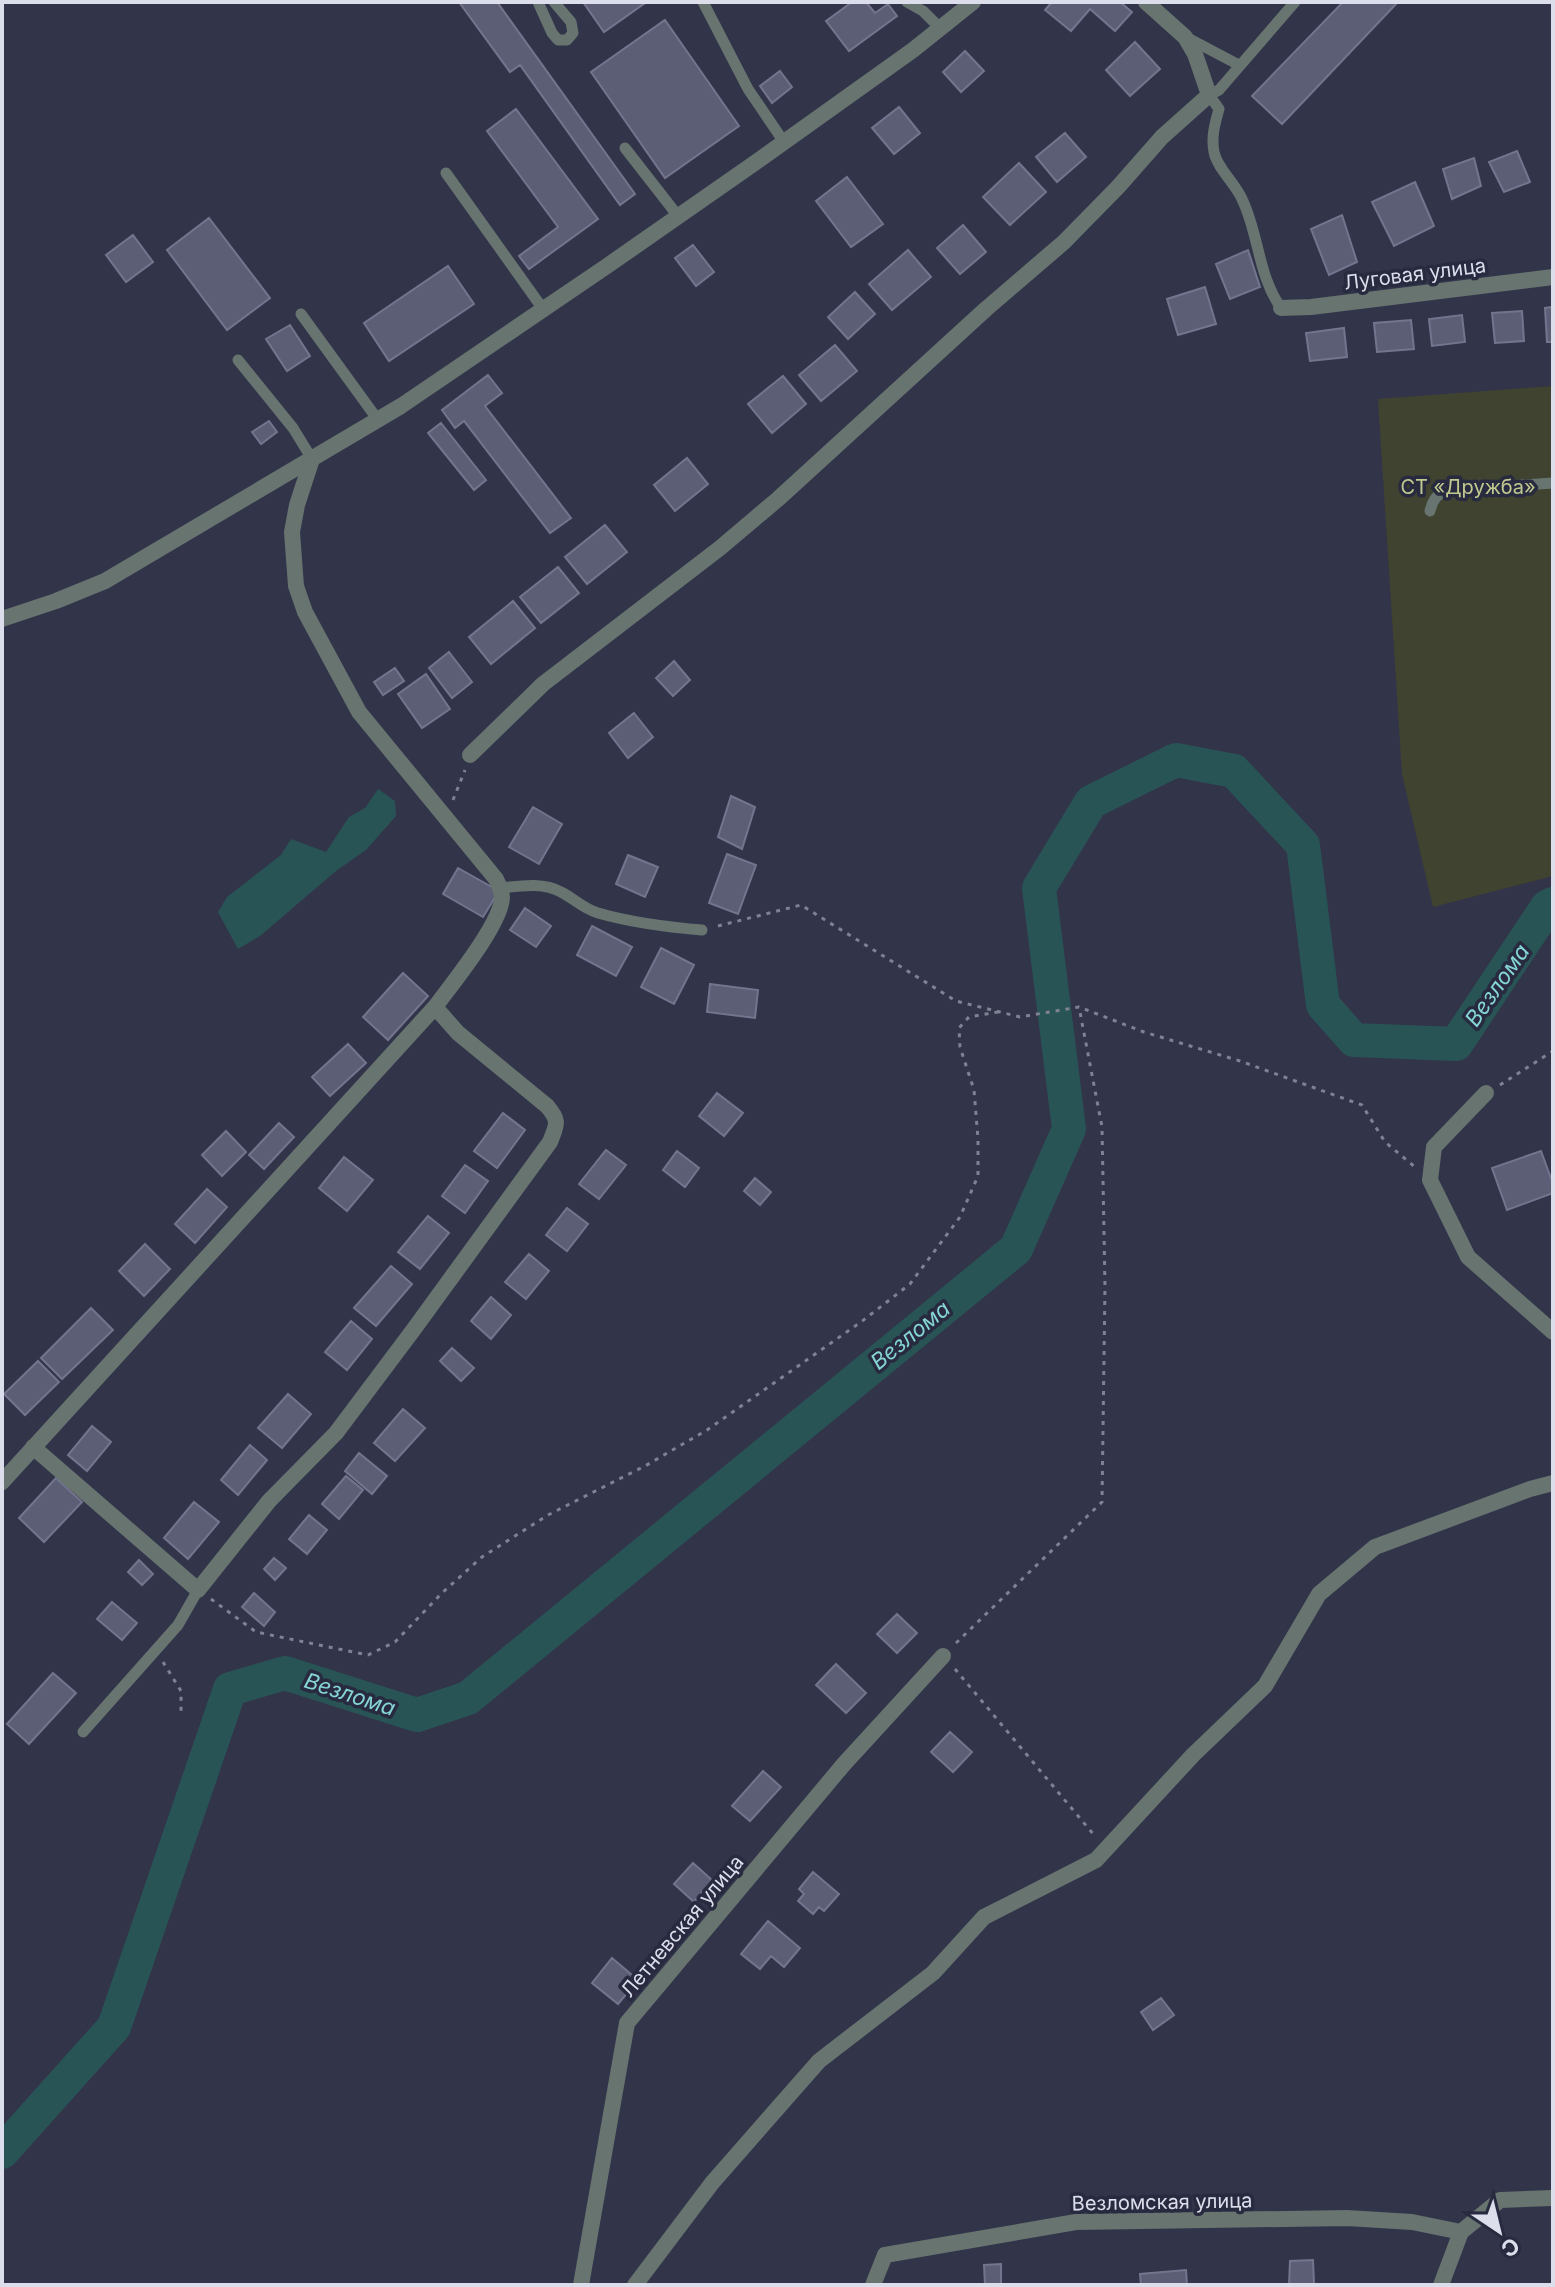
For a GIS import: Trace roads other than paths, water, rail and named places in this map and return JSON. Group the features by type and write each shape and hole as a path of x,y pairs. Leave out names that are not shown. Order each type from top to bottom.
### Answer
{"street":[{"path":"2,619 105,581 378,420 784,142 973,2"},
{"path":"470,755 543,684 720,548 778,499 1064,242 1154,145 1209,95 1195,54 1185,37 1146,2"},
{"name":"Луговая улица","path":"1281,308 1311,307 1553,277"},
{"path":"2,1482 435,1007 499,910 502,898 496,879 359,712 305,612 296,586 292,532 312,459"},
{"path":"33,1447 198,1590 269,1501 336,1433 550,1142 556,1117 547,1106 458,1033 435,1007"},
{"path":"1486,1093 1434,1147 1430,1180 1468,1257 1553,1332"},
{"path":"635,2285 712,2183 819,2061 933,1973 984,1917 1096,1860 1106,1850 1193,1755 1265,1686 1319,1594 1375,1547 1553,1483"},
{"name":"Летневская улица","path":"581,2285 627,2023 844,1764 943,1656"},
{"path":"1441,2285 1461,2232 1500,2200 1553,2198"},
{"name":"Везломская улица","path":"873,2285 885,2255 1076,2222 1347,2218 1412,2222 1461,2232"}],"lane":[{"path":"538,2 552,33 558,40 567,40 573,33 571,22 554,2"},
{"path":"703,2 748,89 784,142"},
{"path":"907,2 923,11 940,28"},
{"path":"1281,308 1267,281 1242,198 1214,155 1213,131 1219,109 1209,95 1219,90 1295,2"},
{"path":"1185,37 1239,65"},
{"path":"625,148 678,216"},
{"path":"446,173 543,309"},
{"path":"301,314 378,420"},
{"path":"238,360 293,428 312,459"},
{"path":"1430,511 1433,500 1448,490 1553,483"},
{"path":"500,888 527,885 549,888 561,892 582,907 600,913 651,926 702,930"},
{"path":"83,1732 178,1625 198,1590"}],"waterway":[{"name":"Везлома","path":"2,2152 114,2027 230,1689 285,1673 417,1715 468,1698 1016,1249 1069,1129 1039,888 1091,802 1176,760 1234,771 1303,845 1323,1005 1354,1040 1456,1044 1547,907 1553,904"}],"park label":[{"name":"СТ «Дружба»","path":"1468,487"}]}
